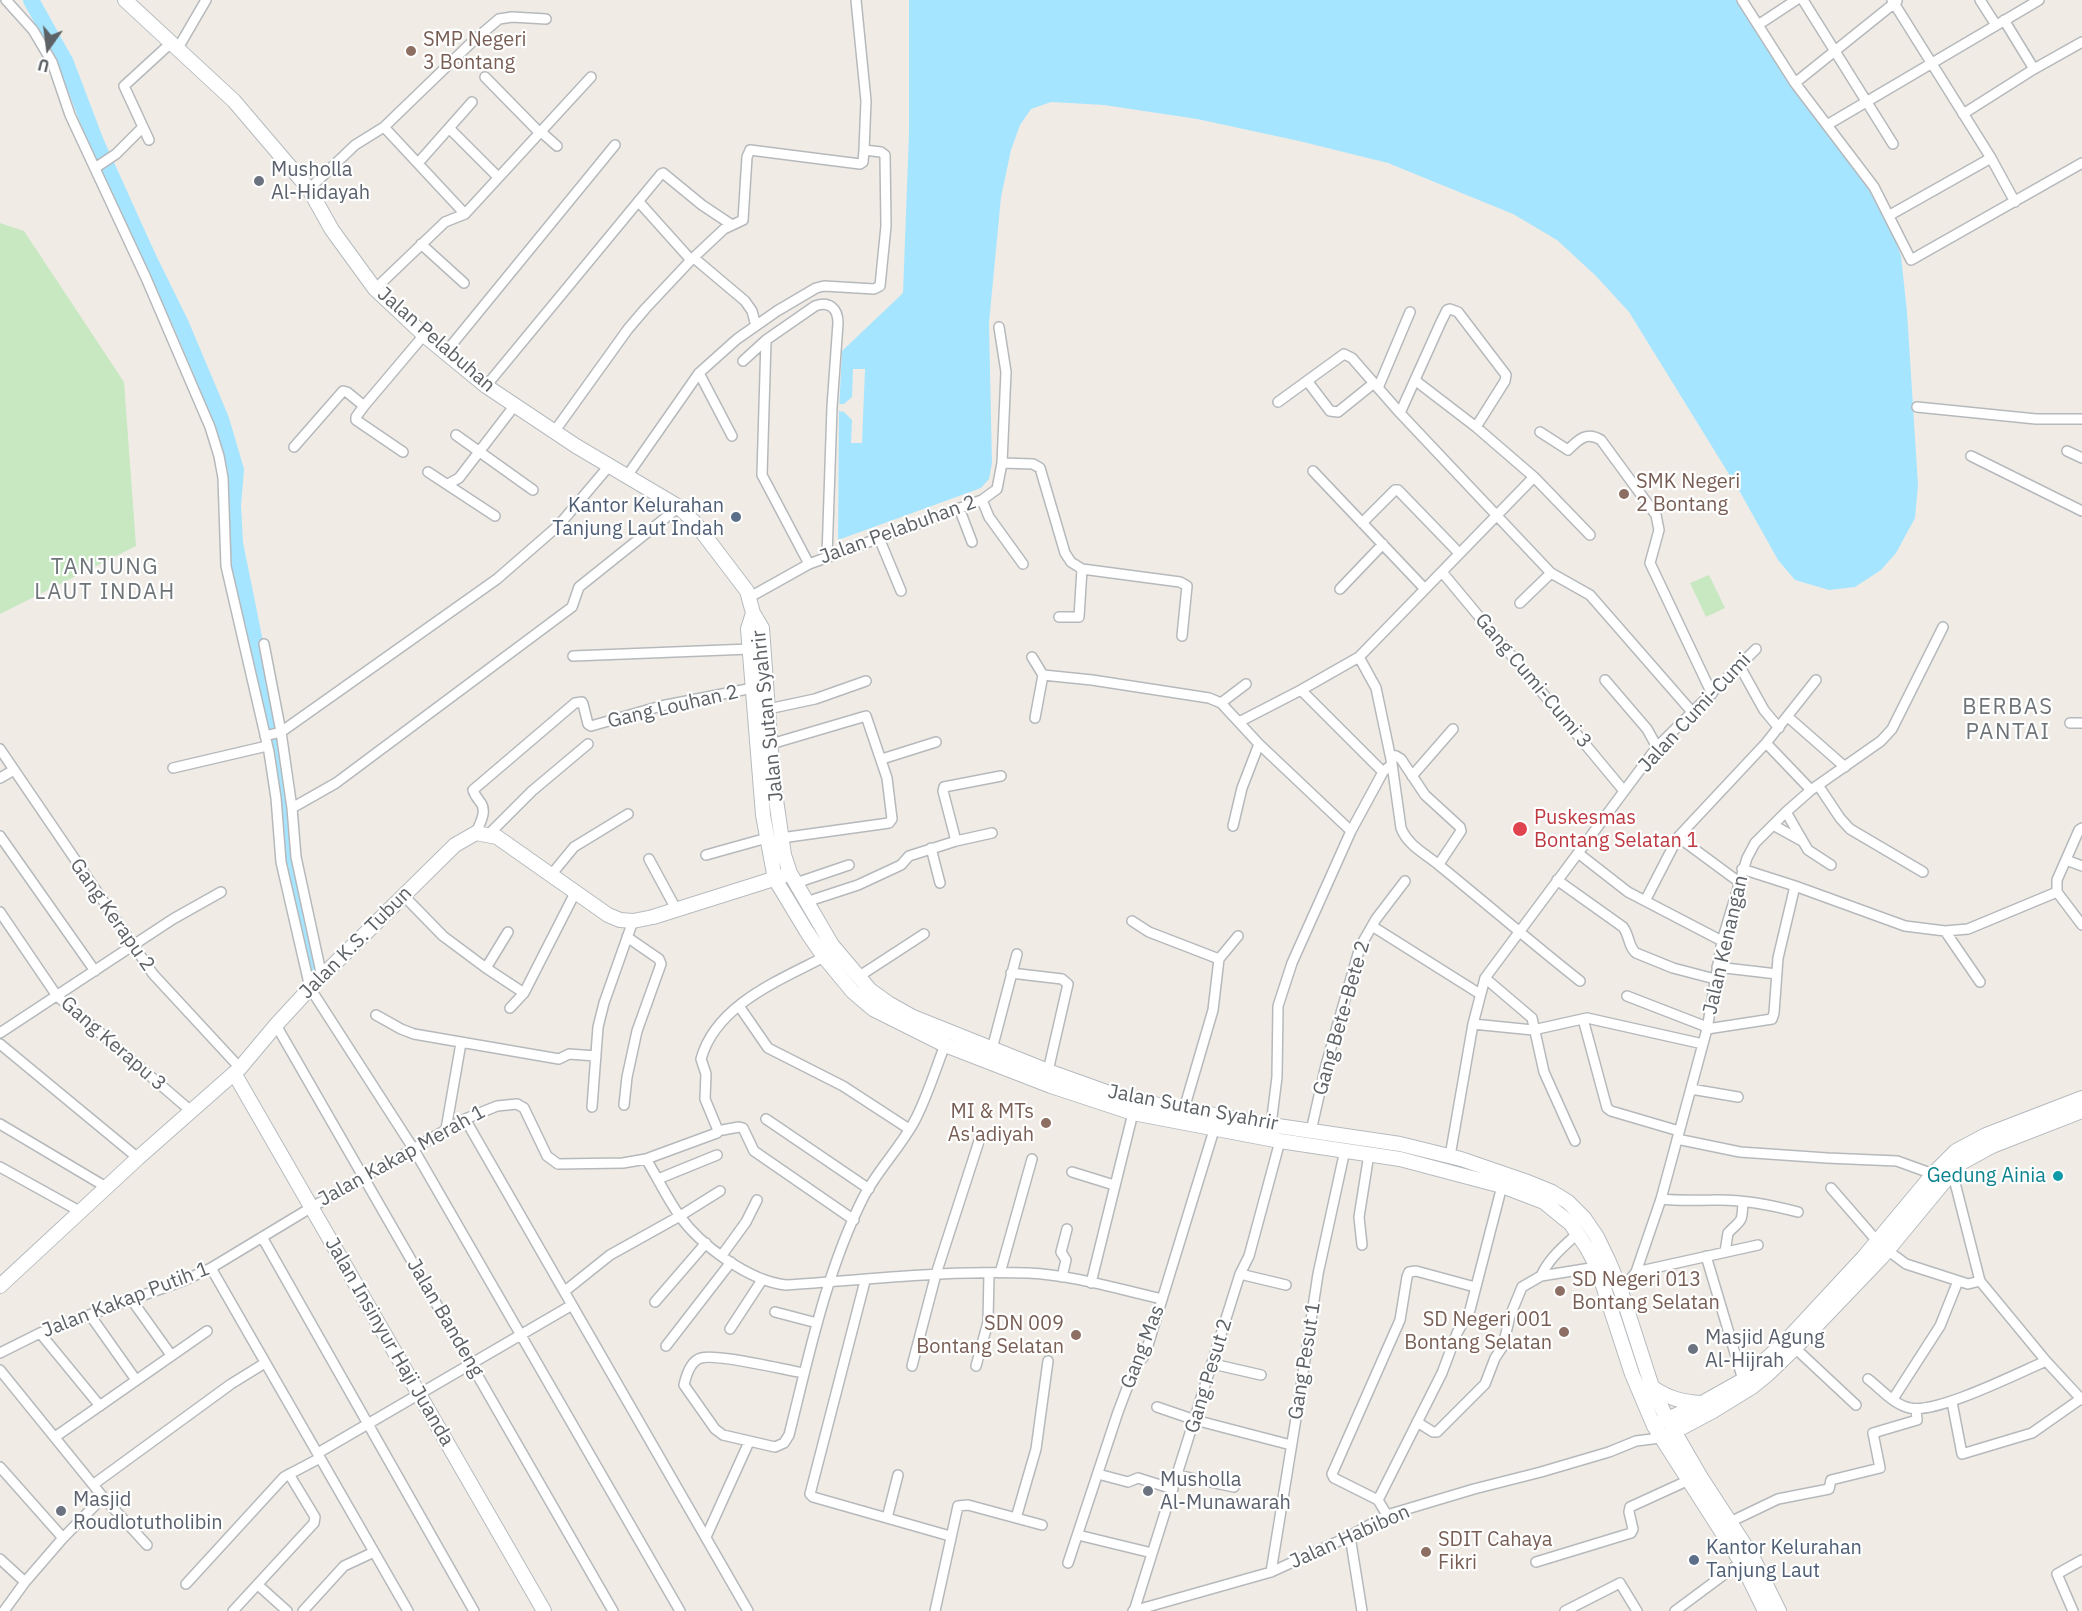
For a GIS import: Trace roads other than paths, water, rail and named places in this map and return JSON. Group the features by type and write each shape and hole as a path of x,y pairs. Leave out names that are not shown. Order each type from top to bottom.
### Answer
{"street":[{"path":"6,0 44,45 70,115 98,166 210,428 219,456 223,477 226,566 266,739 276,798 281,862 310,988 413,1148 680,1611"},
{"name":"Jalan Pelabuhan","path":"125,0 234,101 309,189 332,230 375,289 424,335 486,386 554,432 679,507 696,524 750,597 753,613"},
{"path":"149,140 124,86 175,45 206,0"},
{"path":"554,432 632,324 724,229 744,218 747,157 750,150 860,164 863,162 866,101 856,0"},
{"path":"1742,0 1795,83 1866,174 1890,215 1911,260 2082,163"},
{"path":"1758,25 1796,0"},
{"path":"1803,0 1893,144"},
{"path":"1980,0 2034,69"},
{"path":"1827,125 2039,0"},
{"path":"1795,83 1895,1 1991,158 2014,202"},
{"path":"309,189 356,145 384,127 499,19 512,17 546,19"},
{"path":"1963,114 2082,42"},
{"path":"485,77 557,146"},
{"path":"375,289 445,222 465,214 591,77"},
{"path":"419,162 472,102"},
{"path":"98,166 116,154 143,127"},
{"path":"384,127 465,214"},
{"path":"449,128 498,177"},
{"path":"445,353 615,145"},
{"path":"627,476 699,373 737,339 816,288 824,286 874,289 880,286 886,226 885,155 881,152 864,150"},
{"path":"1890,215 1991,158"},
{"path":"486,386 661,174 663,173 702,206 732,225"},
{"path":"639,202 693,259 745,301 752,311 756,326"},
{"path":"421,244 464,283"},
{"path":"743,361 766,340 815,306 830,305 836,309 838,315 832,407 827,557"},
{"path":"1400,413 1447,310 1455,309 1506,375 1505,381 1476,428"},
{"path":"1308,382 1334,413 1376,386 1410,312"},
{"name":"Jalan Pelabuhan 2","path":"750,597 809,564 982,500 997,489 1002,463 1006,372 999,327"},
{"path":"403,452 356,420 356,417 424,335"},
{"path":"766,340 762,475 809,564"},
{"path":"1278,402 1344,354 1352,358 1400,413 1551,573 1590,595 1693,713"},
{"path":"699,373 732,436"},
{"path":"1416,381 1534,477 1590,535"},
{"path":"294,447 343,391 364,406"},
{"path":"448,484 459,478 515,405"},
{"path":"1917,406 2036,419 2082,419"},
{"path":"1540,432 1568,450 1585,436 1595,436 1601,440 1656,515 1659,530 1650,555 1650,563 1712,694"},
{"path":"456,435 533,490"},
{"path":"2067,451 2082,458"},
{"path":"1971,456 2082,511"},
{"path":"1002,463 1033,464 1040,468 1065,553 1071,562 1082,568 1184,583 1188,590 1182,636"},
{"path":"173,768 266,739 279,732 497,579 559,525 609,466"},
{"path":"1313,471 1425,589"},
{"path":"428,472 495,516"},
{"path":"1239,722 1359,657 1534,477"},
{"path":"459,478 463,494"},
{"path":"1362,523 1395,490 1398,490 1459,553"},
{"path":"982,500 990,518 1023,564"},
{"path":"292,808 336,783 572,607 579,586 679,507"},
{"path":"959,508 972,542"},
{"path":"879,538 901,591"},
{"path":"1340,589 1383,544"},
{"path":"1059,617 1079,617 1082,568"},
{"name":"Gang Cumi-Cumi 3","path":"1442,572 1624,791"},
{"path":"1520,603 1551,573"},
{"name":"Jalan Sutan Syahrir","path":"753,613 748,629 753,688 774,838 806,902 832,945 870,990 913,1017 992,1049 1046,1077 1133,1113 1280,1141 1369,1154 1449,1162 1552,1192 1568,1202 1584,1218 1598,1238 1621,1291 1652,1388 1660,1428"},
{"name":"Jalan Sutan Syahrir","path":"753,613 762,628 773,779 775,879 807,933 853,992 873,1009 945,1045 1046,1077 1115,1095 1184,1109 1271,1125 1401,1144 1544,1202 1571,1224 1597,1268 1632,1374 1660,1428"},
{"name":"Jalan Kenangan","path":"1621,1291 1636,1272 1661,1199 1707,1028 1722,941 1742,870 1755,843 1814,787 1881,741 1892,729 1943,627"},
{"path":"264,644 292,808 296,857 322,977"},
{"path":"573,656 750,649"},
{"name":"Jalan Cumi-Cumi","path":"1449,1162 1473,1024 1485,978 1658,747 1756,649"},
{"path":"1032,657 1043,675 1035,718"},
{"path":"1359,657 1376,687 1404,838 1439,864 1518,932 1580,981"},
{"path":"1739,665 1764,710 1779,728"},
{"path":"1043,675 1209,698 1221,703 1259,744 1351,831"},
{"path":"1605,680 1647,729 1658,747"},
{"path":"1645,901 1678,837 1779,728 1816,680"},
{"path":"768,710 815,699 866,681"},
{"path":"1221,703 1246,684"},
{"name":"Gang Louhan 2","path":"483,833 484,811 482,804 474,795 475,789 575,704 582,702 588,724 591,726 661,706 753,688"},
{"path":"1301,690 1383,772"},
{"path":"706,855 774,838 891,822 887,778 869,719 866,716 771,744"},
{"path":"1788,717 1845,767"},
{"path":"2070,723 2082,723"},
{"path":"1412,776 1453,729"},
{"path":"882,759 936,742"},
{"path":"1766,742 1814,787 1850,829 1923,872"},
{"path":"483,833 588,744"},
{"path":"1233,826 1242,788 1259,744"},
{"name":"Gang Kerapu 2","path":"0,749 132,946 153,974 237,1071"},
{"path":"1271,1125 1277,1070 1278,1006 1292,963 1351,831 1383,772 1396,756 1401,759 1425,795 1461,829 1439,864"},
{"path":"0,778 14,770"},
{"path":"956,841 943,791 944,787 1002,776"},
{"path":"1786,812 1808,850 1831,865"},
{"path":"551,875 574,847 628,814"},
{"path":"1773,825 1802,840"},
{"path":"2082,828 2079,830 2057,880 2057,892 2082,926"},
{"path":"483,833 497,837 575,893 608,915 620,920 633,921 775,879 793,878 849,865"},
{"name":"Jalan K.S. Tubun","path":"0,1286 106,1187 237,1071 310,988 454,845 483,833"},
{"path":"806,902 858,885 901,865 909,856 956,841 992,833"},
{"path":"0,836 95,971"},
{"path":"1678,837 1739,882"},
{"path":"931,848 940,883"},
{"path":"1578,853 1628,892 1722,941"},
{"path":"649,859 676,909"},
{"path":"2066,860 2082,866"},
{"path":"1742,870 1795,886 1905,926 1923,930 1968,929 2057,892"},
{"path":"1557,880 1623,927 1628,934 1632,950 1636,954 1673,968 1715,979"},
{"name":"Gang Bete-Bete 2","path":"1311,1131 1326,1065 1358,955 1372,926 1405,881"},
{"path":"1627,996 1707,1028 1772,1019 1778,958 1795,886"},
{"path":"0,1032 172,919 220,892"},
{"path":"510,1008 524,993 575,893"},
{"path":"404,896 443,936 524,993"},
{"name":"Gang Kerapu 3","path":"0,912 57,996 191,1111"},
{"path":"592,1107 598,1027 604,1003 633,921"},
{"path":"1132,921 1149,932 1219,959"},
{"path":"1372,926 1480,994"},
{"path":"1947,931 1980,982"},
{"path":"486,968 508,932"},
{"path":"858,977 924,934"},
{"path":"1184,1109 1213,1010 1219,959 1238,936"},
{"path":"624,1105 627,1077 637,1031 662,964 659,959 627,937"},
{"path":"992,1049 1017,954"},
{"path":"824,957 758,993 739,1006 714,1031 701,1059 706,1074 705,1099 717,1131 743,1128 754,1151 854,1220"},
{"path":"1717,967 1777,974"},
{"path":"1011,973 1062,979 1068,984 1046,1077"},
{"path":"1485,978 1530,1015 1548,1082 1575,1141"},
{"path":"739,1006 768,1048 843,1086 909,1130"},
{"path":"376,1015 407,1032 461,1043 559,1059 569,1054 596,1056"},
{"path":"1582,1018 1607,1108 1611,1111 1678,1135 1740,1152 1897,1161 1933,1174"},
{"path":"1473,1024 1533,1030 1566,1024 1582,1018 1703,1044"},
{"name":"Jalan Bandeng","path":"276,1025 613,1611"},
{"path":"446,1129 461,1043"},
{"path":"0,1044 138,1158"},
{"path":"804,1373 724,1358 702,1357 694,1362 684,1385 715,1429 723,1435 775,1447 784,1443 787,1439 817,1323 854,1220 869,1189 909,1130 919,1111 945,1045"},
{"name":"Jalan Insinyur Haji Juanda","path":"237,1071 544,1611"},
{"path":"1691,1089 1738,1097"},
{"name":"Jalan Kakap Merah 1","path":"312,1206 446,1129 489,1108 517,1104 527,1112 547,1156 558,1164 622,1163 646,1159 717,1131"},
{"path":"1882,1246 1933,1174 1986,1135 2070,1109"},
{"path":"1091,1283 1133,1113"},
{"path":"465,1119 748,1611"},
{"path":"766,1119 869,1189"},
{"path":"0,1124 106,1187"},
{"name":"Gang Mas","path":"1068,1563 1118,1412 1135,1367 1145,1355 1214,1130"},
{"path":"912,1366 936,1275 981,1135"},
{"name":"Gang Pesut 2","path":"1134,1611 1240,1274 1249,1256 1280,1141"},
{"name":"Gang Pesut 1","path":"1270,1572 1318,1274 1345,1150"},
{"path":"1362,1245 1359,1216 1369,1154"},
{"path":"658,1179 717,1155"},
{"path":"1674,1432 1752,1387 1795,1348 1850,1282 1952,1170 1960,1156"},
{"path":"646,1159 680,1216 706,1243 731,1262 762,1280 786,1285 936,1275 1028,1273 1062,1277 1162,1299"},
{"path":"1000,1273 1032,1159"},
{"path":"0,1167 81,1212"},
{"path":"1952,1170 1980,1281 2046,1361 2082,1399 2032,1433 1962,1454 1952,1401"},
{"path":"1072,1172 1114,1185"},
{"path":"1378,1500 1442,1372 1457,1333 1470,1310 1502,1186"},
{"path":"1831,1188 1882,1246 1906,1264 1971,1284 1980,1281"},
{"path":"565,1291 610,1255 720,1191"},
{"path":"1661,1199 1743,1202 1798,1212"},
{"path":"722,1255 746,1222 757,1200"},
{"path":"1725,1252 1728,1233 1739,1224 1742,1217 1743,1202"},
{"name":"Jalan Kakap Putih 1","path":"0,1353 40,1333 185,1280 211,1268 312,1206"},
{"path":"1062,1277 1066,1260 1061,1252 1067,1229"},
{"path":"1541,1276 1554,1255 1577,1234"},
{"path":"262,1238 474,1611"},
{"path":"655,1302 706,1243"},
{"path":"1636,1272 1758,1245"},
{"path":"1706,1256 1743,1380"},
{"path":"666,1346 731,1262"},
{"path":"211,1268 408,1611"},
{"path":"1417,1422 1437,1432 1485,1384 1503,1346 1517,1294 1524,1285 1541,1276 1597,1268"},
{"path":"1388,1515 1378,1500 1334,1478 1332,1474 1400,1320 1407,1277 1409,1272 1416,1271 1475,1287"},
{"path":"976,1366 988,1322 989,1273"},
{"path":"1240,1274 1286,1285"},
{"path":"730,1329 762,1280"},
{"path":"865,1281 810,1491 813,1497 950,1536"},
{"path":"1893,1399 1940,1326 1958,1281"},
{"path":"1660,1428 1743,1380 1850,1282"},
{"path":"131,1299 171,1354"},
{"path":"186,1584 289,1474 419,1394 572,1305"},
{"path":"775,1312 817,1323"},
{"path":"90,1315 136,1380"},
{"path":"55,1437 207,1331"},
{"path":"40,1333 100,1406"},
{"path":"1795,1348 1856,1405"},
{"path":"1016,1518 1036,1449 1048,1361"},
{"path":"1868,1378 1905,1407 1916,1409 1952,1401 2046,1361"},
{"path":"94,1484 231,1384 266,1363"},
{"path":"1213,1364 1261,1375"},
{"path":"0,1370 103,1497 147,1545"},
{"path":"1652,1388 1665,1396 1684,1402 1701,1403"},
{"path":"1157,1407 1195,1420 1292,1445"},
{"path":"1730,1522 1778,1499 1829,1489 1831,1479 1880,1468 1873,1433 1917,1420 1916,1409"},
{"path":"1660,1428 1674,1432 1752,1556 1779,1611"},
{"path":"1660,1428 1689,1480 1741,1562 1765,1611"},
{"name":"Jalan Habibon","path":"1134,1611 1270,1572 1350,1536 1388,1515 1609,1452 1660,1428"},
{"path":"706,1537 749,1442"},
{"path":"0,1467 63,1538"},
{"path":"233,1611 315,1521 289,1474"},
{"path":"1098,1474 1128,1482 1138,1478 1173,1490"},
{"path":"887,1518 898,1475"},
{"path":"1177,1475 1234,1487"},
{"path":"1536,1562 1631,1533 1633,1529 1630,1507 1689,1480"},
{"path":"4,1611 25,1582 63,1538 103,1497"},
{"path":"936,1611 950,1536 956,1510 960,1504 1042,1526"},
{"path":"1078,1535 1152,1553"},
{"path":"1350,1536 1362,1611"},
{"path":"303,1611 344,1566 374,1552"},
{"path":"0,1559 25,1582"},
{"path":"2073,1611 2057,1574 2082,1560"},
{"path":"1675,1611 1741,1562"},
{"path":"1565,1611 1620,1583 1637,1611"},
{"path":"258,1585 287,1611"}],"water":[{"path":"909,0 1736,0 1801,99 1867,186 1901,256 1907,312 1918,485 1915,518 1896,553 1881,570 1855,587 1829,590 1795,580 1778,560 1740,492 1629,312 1596,276 1557,240 1513,214 1388,163 1197,119 1104,105 1051,102 1031,109 1020,125 1011,150 1001,197 989,323 992,463 989,479 981,488 838,540 842,351 903,293 909,133"}],"waterway":[{"path":"31,0 66,63 96,142 181,324 221,419 236,470 233,505 235,543 272,726 284,804 288,860 313,968"}],"place":[{"name":"SMP Negeri 3 Bontang","path":"411,51"},
{"name":"Musholla Al-Hidayah","path":"259,181"},
{"name":"SMK Negeri 2 Bontang","path":"1624,494"},
{"name":"Kantor Kelurahan Tanjung Laut Indah","path":"736,517"},
{"name":"Puskesmas Bontang Selatan 1","path":"1520,829"},
{"name":"MI & MTs As'adiyah","path":"1046,1123"},
{"name":"Gedung Ainia","path":"2058,1176"},
{"name":"SD Negeri 013 Bontang Selatan","path":"1560,1291"},
{"name":"SD Negeri 001 Bontang Selatan","path":"1564,1332"},
{"name":"SDN 009 Bontang Selatan","path":"1076,1335"},
{"name":"Masjid Agung Al-Hijrah","path":"1693,1349"},
{"name":"Musholla Al-Munawarah","path":"1148,1491"},
{"name":"Masjid Roudlotutholibin","path":"61,1511"},
{"name":"SDIT Cahaya Fikri","path":"1426,1552"},
{"name":"Kantor Kelurahan Tanjung Laut","path":"1694,1560"}],"district":[{"name":"TANJUNG LAUT INDAH","path":"105,580"},
{"name":"BERBAS PANTAI","path":"2008,720"}]}
